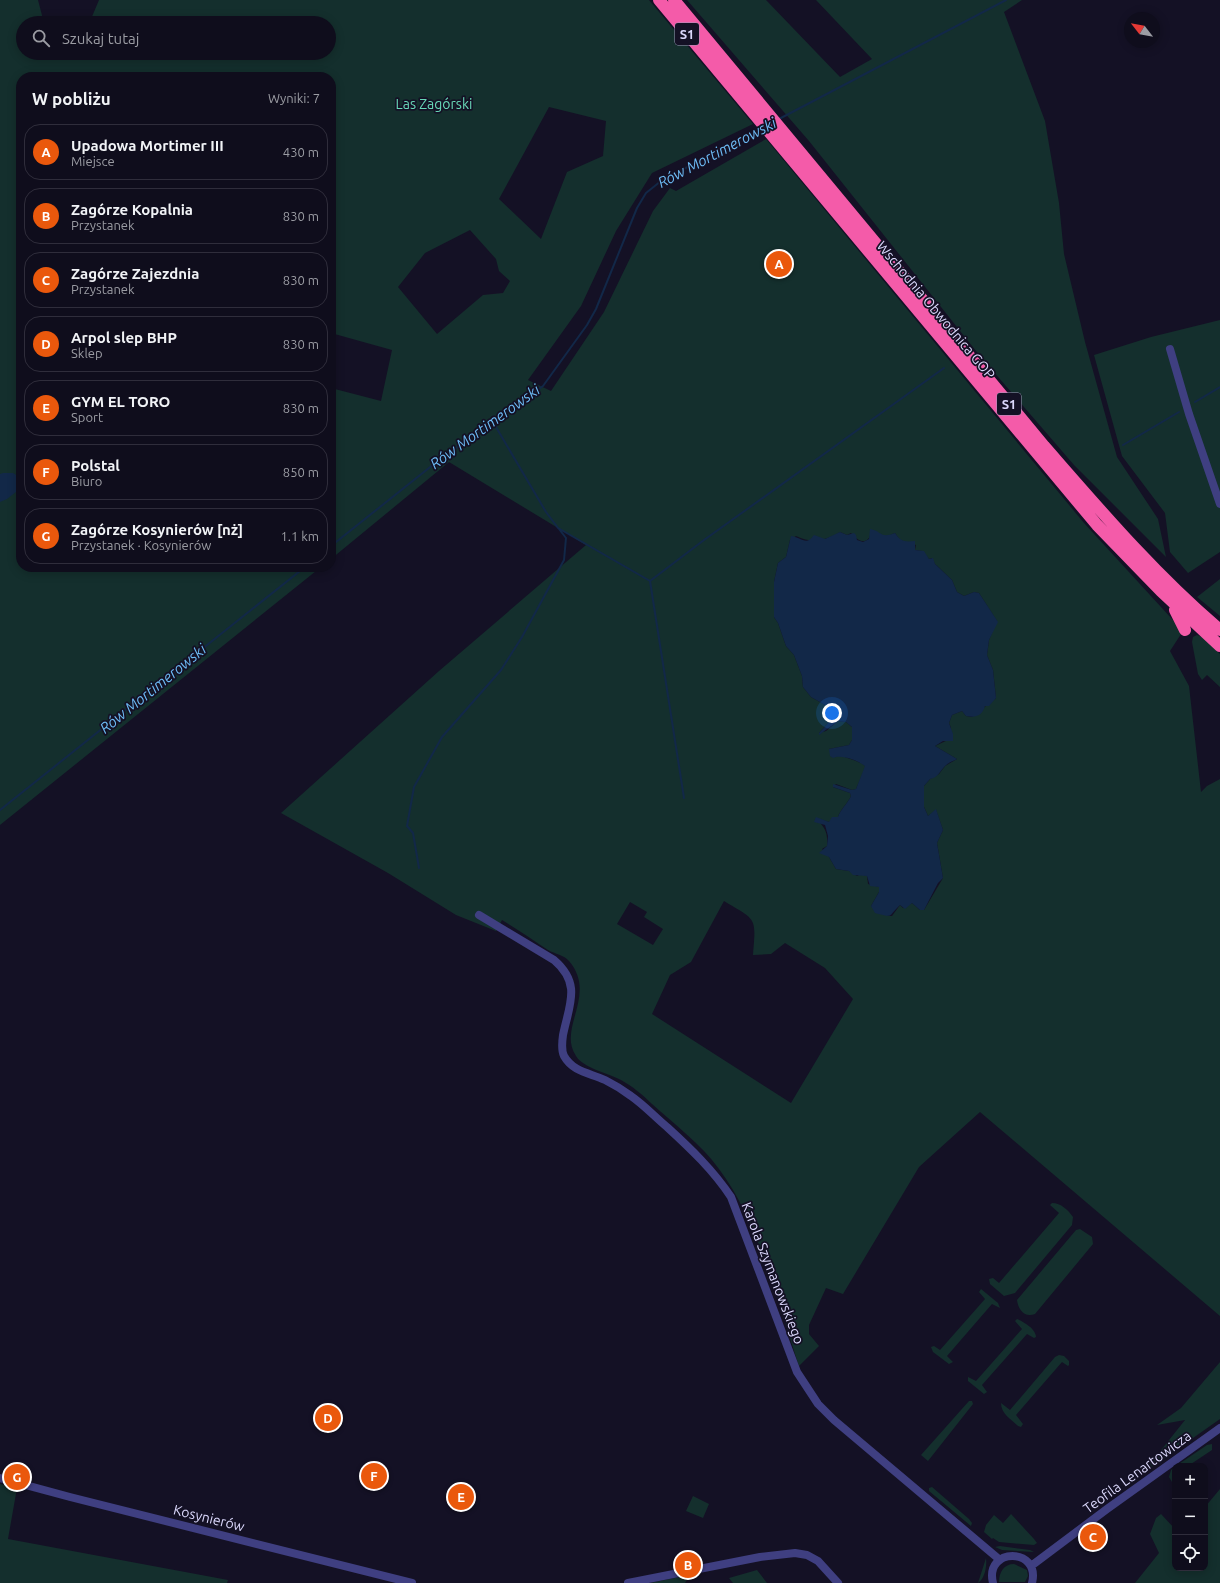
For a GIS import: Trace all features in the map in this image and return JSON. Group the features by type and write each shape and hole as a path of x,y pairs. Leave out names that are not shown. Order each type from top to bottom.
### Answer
{"highway":[{"name":"Wschodnia Obwodnica GOP","path":"659,0 719,64 807,169 1104,515 1168,581 1220,630"},
{"name":"Wschodnia Obwodnica GOP","path":"674,0 719,64"},
{"name":"Wschodnia Obwodnica GOP","path":"807,169 1092,519 1161,591 1220,646"},
{"path":"1161,591 1179,616 1185,630"}],"street":[{"path":"1170,349 1189,414 1220,504"},
{"name":"Karola Szymanowskiego","path":"479,916 554,960 564,969 572,987 572,998 562,1044 563,1055 571,1066 604,1080 642,1104 703,1160 717,1176 733,1203 797,1372 818,1404 834,1420 1000,1560"},
{"name":"Teofila Lenartowicza","path":"1031,1566 1220,1428"},
{"name":"Kosynierów","path":"0,1478 412,1583"},
{"path":"628,1583 760,1557 795,1553 807,1555 818,1561 838,1583"},
{"path":"986,1583 996,1563 1008,1556 1017,1556 1025,1560 1031,1566 1033,1574 1032,1583"},
{"path":"992,1573 993,1583"}],"green space":[{"name":"Las Zagórski","path":"0,0 38,0 42,16 16,16 16,60 336,60 336,16 92,16 99,0 649,0 753,124 652,173 616,231 581,306 528,380 551,391 604,312 653,211 670,188 676,191 766,139 1084,523 1183,631 1170,651 1189,686 1201,792 1207,786 1220,779 1220,1316 980,1112 919,1167 843,1294 826,1288 809,1325 809,1334 819,1346 799,1366 775,1290 756,1238 733,1190 719,1169 696,1143 637,1091 616,1077 584,1064 576,1056 571,1045 571,1034 579,999 580,986 577,974 569,961 548,950 502,920 496,931 456,915 388,873 281,813 439,671 586,545 449,462 336,555 336,389 381,401 392,350 336,334 336,72 16,72 16,572 315,572 0,825","holes":["549,107 606,121 603,156 567,172 541,239 499,199","470,230 496,259 499,271 510,281 503,293 483,295 437,334 398,287 425,253","840,532 847,535 851,533 861,541 866,541 870,536 888,536 895,533 900,540 916,545 915,550 922,551 929,559 932,558 935,564 952,580 957,592 964,596 974,592 979,593 997,621 989,640 987,655 993,670 996,698 972,717 966,716 962,711 952,715 949,723 951,728 948,740 935,746 957,759 945,766 939,774 930,779 924,786 924,807 928,816 936,810 943,830 937,843 943,878 924,910 920,910 912,903 903,908 900,905 892,916 889,916 871,906 879,892 879,887 868,884 867,876 861,874 857,876 849,871 836,869 822,849 827,846 827,837 824,828 816,818 829,822 838,817 851,796 850,793 833,787 836,784 852,790 856,789 866,766 829,749 849,745 852,740 852,727 846,722 838,721 826,731 819,733 831,720 833,714 827,706 811,697 803,687 802,676 794,655 786,646 778,623 774,617 774,582 778,563 786,557 790,540 796,536 813,541 829,538","724,901 743,912 752,921 754,926 753,955 771,954 785,943 825,968 853,999 791,1103 652,1014 670,975 691,962","630,902 647,912 644,917 663,929 653,945 617,924"]},
{"path":"687,0 766,0 840,77 872,59 816,0 1022,0 1004,12 1045,121 1059,203 1064,254 1085,342 1117,457 1158,519 1166,557 1074,465 980,356 809,141"},
{"path":"1220,320 1220,552 1188,573 1170,552 1165,513 1122,456 1094,355 1151,337"},
{"path":"1220,579 1220,616 1197,597"},
{"path":"1197,635 1202,637 1220,654 1220,687 1207,675 1202,680 1198,674 1192,642 1193,637"},
{"path":"1052,1203 1064,1207 1069,1212 1073,1217 1072,1225 1015,1293 1004,1296 990,1284 989,1279 993,1278 999,1283 1059,1213 1050,1205"},
{"path":"1080,1229 1092,1237 1093,1244 1035,1314 1028,1315 1022,1312 1017,1300 1076,1230"},
{"path":"981,1289 998,1303 1000,1308 992,1304 947,1356 953,1362 949,1364 933,1352 931,1347 934,1346 940,1350 985,1299 979,1292"},
{"path":"1017,1319 1032,1329 1036,1337 1034,1338 1027,1334 982,1385 987,1392 984,1394 968,1381 968,1377 976,1381 1022,1329 1015,1321"},
{"path":"1059,1355 1064,1356 1069,1361 1069,1365 1068,1366 1062,1362 1016,1415 1023,1424 1021,1427 1018,1426 1005,1413 1001,1407 1001,1403 1010,1410 1055,1357"},
{"path":"1220,1362 1220,1419 1142,1474 1185,1420 1157,1425 1181,1408"},
{"path":"969,1401 972,1401 973,1404 928,1461 921,1455"},
{"path":"1212,1444 1212,1450 1192,1463 1180,1463 1207,1445"},
{"path":"1172,1469 1172,1482 1169,1477"},
{"path":"0,1484 17,1488 8,1539 228,1580 227,1583 0,1583"},
{"path":"932,1487 969,1519 972,1523 971,1526 929,1491 929,1488"},
{"path":"1220,1489 1220,1583 1135,1583 1159,1553 1150,1534 1156,1518 1161,1514 1172,1526 1172,1571 1208,1571 1208,1503"},
{"path":"693,1496 709,1504 703,1518 686,1511"},
{"path":"1011,1514 1037,1543 1034,1545 999,1542 993,1538 992,1539 984,1532 986,1525 994,1515 1003,1523"},
{"path":"1000,1546 1030,1550 1034,1552 1002,1550 995,1547"},
{"path":"986,1558 985,1572 982,1579 978,1583"},
{"path":"1014,1564 1027,1570 1028,1576 1025,1582 999,1582 1003,1569 1007,1565"},
{"path":"757,1570 767,1583 733,1583 729,1578"},
{"path":"685,1576 687,1580 685,1583 650,1583"}],"water":[{"path":"13,473 16,475 16,492 0,502 0,474"},
{"path":"870,529 884,535 895,533 904,541 915,541 915,550 924,551 929,559 933,558 935,564 952,580 957,592 964,596 974,592 979,593 998,622 989,640 987,655 993,670 996,698 989,706 985,706 978,716 966,716 962,711 952,715 949,723 953,734 953,741 943,741 935,746 957,759 946,765 937,776 930,779 924,786 924,807 928,816 936,809 943,830 937,843 943,878 938,883 924,910 920,910 912,903 905,909 900,905 892,914 888,916 875,913 871,906 879,892 879,887 870,886 867,876 853,875 849,871 836,869 829,857 819,853 827,846 828,836 825,825 814,822 816,817 829,822 832,817 838,817 851,796 850,793 833,787 833,784 852,790 856,789 865,766 850,759 841,757 833,758 830,756 829,749 849,745 852,740 852,727 846,722 838,721 819,735 819,733 831,720 833,714 827,706 811,697 803,687 802,676 794,655 786,646 778,623 774,617 774,582 778,563 786,557 791,536 807,541 814,535 825,539 840,532 847,535 854,533 857,540 863,542 869,539"}],"waterway":[{"name":"Rów Mortimerowski","path":"779,119 1006,0"},
{"name":"Rów Mortimerowski","path":"336,542 439,460 543,386 587,325 596,309 637,208 646,193 661,181 761,128"},
{"path":"650,581 704,540 944,368"},
{"path":"1195,402 1220,387"},
{"path":"1123,445 1179,412"},
{"path":"493,422 546,512 558,528 650,581 684,798"},
{"path":"419,868 413,833 407,826 414,787 442,737 501,670 522,637 564,560 566,538 559,529"},
{"name":"Rów Mortimerowski","path":"0,810 299,572"}],"place":[{"name":"Upadowa Mortimer III","path":"779,264"},
{"name":"Arpol slep BHP","path":"328,1418"},
{"name":"Polstal","path":"374,1476"},
{"name":"Zagórze Kosynierów [nż]","path":"17,1477"},
{"name":"GYM EL TORO","path":"461,1497"},
{"name":"Zagórze Zajezdnia","path":"1093,1537"},
{"name":"Zagórze Kopalnia","path":"688,1565"}]}
